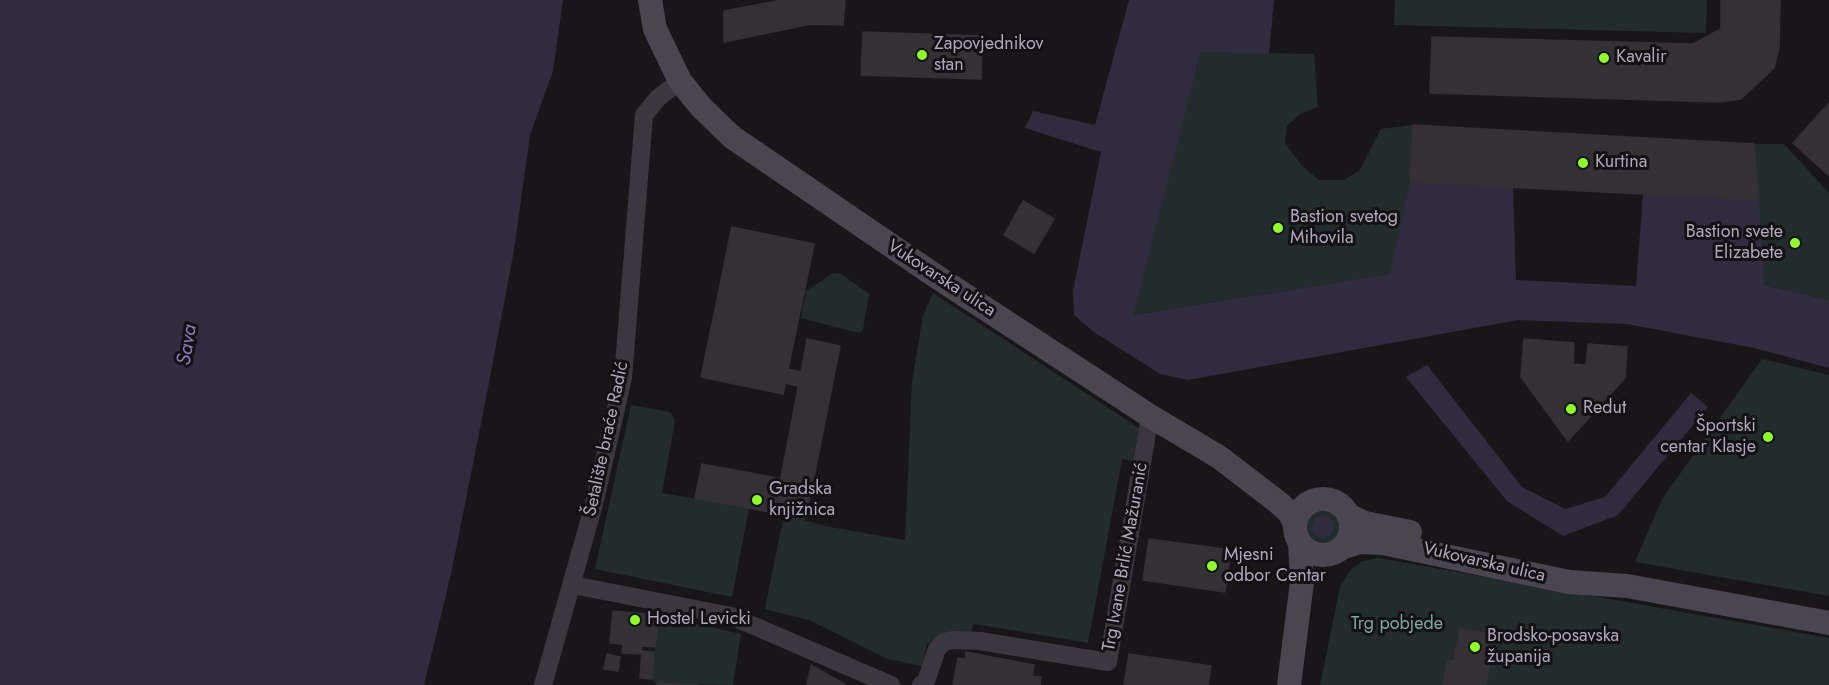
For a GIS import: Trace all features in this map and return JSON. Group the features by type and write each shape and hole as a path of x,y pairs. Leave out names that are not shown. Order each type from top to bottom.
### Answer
{"main road":[{"path":"651,0 656,28 680,81"},
{"name":"Vukovarska ulica","path":"680,81 701,107 732,137 774,167 1150,416 1219,457 1297,494 1319,500"},
{"name":"Vukovarska ulica","path":"1219,457 1290,513 1298,534"},
{"path":"1319,500 1336,503 1348,515 1350,533 1319,577 1304,638 1291,675 1303,568 1298,534 1303,508 1319,500"},
{"name":"Vukovarska ulica","path":"1348,515 1365,523 1571,565 1627,586"},
{"path":"1298,534 1315,554 1338,551"},
{"name":"Vukovarska ulica","path":"1338,551 1359,542 1383,543 1569,582 1627,586 1829,623"}],"street":[{"name":"Šetalište braće Radić","path":"543,685 573,585 623,378 644,115 658,98 680,81"},
{"name":"Trg Ivane Brlić Mažuranić","path":"921,685 926,681 937,649 944,642 953,640 980,641 1108,662 1150,416"},
{"path":"573,585 731,616 891,685"}],"green space":[{"path":"1395,0 1707,0 1706,33 1394,25"},
{"name":"Bastion svetog Mihovila","path":"1201,52 1314,54 1318,107 1300,114 1287,126 1285,143 1302,166 1319,180 1344,180 1360,170 1381,129 1413,125 1410,182 1391,274 1132,315"},
{"name":"Bastion svete Elizabete","path":"1754,144 1784,144 1829,193 1829,300 1764,285"},
{"path":"833,273 841,274 869,294 863,330 859,333 801,318 806,291"},
{"path":"933,293 1139,428 1133,461 1122,459 1088,643 974,624 970,634 936,639 927,644 922,666 888,659 809,620 765,609 784,515 830,527 905,540 912,382 923,315"},
{"name":"Športski centar Klasje","path":"1762,359 1829,375 1829,596 1635,562 1662,499"},
{"path":"631,405 670,412 675,420 662,493 749,508 732,597 595,569"},
{"path":"1324,509 1336,515 1342,527 1336,539 1324,545 1312,539 1306,527 1312,515"},
{"name":"Trg pobjede","path":"1378,558 1829,638 1829,685 1320,685 1340,587 1350,571 1362,561"},
{"path":"658,615 741,634 733,685 657,683 652,679"}],"water":[{"name":"Sava","path":"0,0 563,0 553,71 530,135 514,250 487,393 451,574 424,685 0,685"},
{"path":"1129,0 1274,0 1269,54 1201,52 1133,315 1390,274 1410,182 1513,187 1516,280 1636,286 1643,194 1759,200 1764,285 1829,300 1829,368 1754,348 1627,324 1518,320 1188,380 1160,374 1094,332 1074,315 1073,291 1101,152 1025,128 1033,111 1095,125"},
{"path":"1427,365 1522,487 1565,509 1605,497 1691,393 1708,407 1618,515 1563,536 1507,501 1406,377"},
{"path":"1323,516 1331,519 1334,527 1331,535 1323,538 1315,535 1312,527 1315,519"}],"building":[{"path":"782,0 845,0 843,25 811,24 724,42 724,11"},
{"name":"Kavalir","path":"1721,0 1780,0 1779,48 1774,68 1741,99 1719,102 1430,93 1432,37 1693,44 1721,29"},
{"name":"Zapovjednikov stan","path":"863,32 982,36 981,79 861,75"},
{"path":"1829,103 1829,175 1828,175 1793,143"},
{"name":"Kurtina","path":"1413,125 1754,144 1759,200 1410,182"},
{"path":"1023,201 1054,219 1034,253 1004,235"},
{"path":"732,227 814,244 783,394 701,377"},
{"path":"807,339 840,346 828,406 796,399"},
{"name":"Redut","path":"1524,339 1574,343 1573,364 1586,365 1588,344 1627,347 1625,378 1568,441 1521,377"},
{"path":"788,369 801,372 798,386 785,383"},
{"path":"796,399 828,406 821,442 789,436"},
{"path":"789,436 821,442 805,519 774,513"},
{"path":"702,464 756,474 749,508 695,498"},
{"path":"756,474 781,479 774,513 749,508"},
{"path":"1149,539 1231,550 1225,592 1143,580"},
{"path":"613,611 658,615 655,647 642,646 641,654 622,653 623,644 610,643"},
{"name":"Brodsko-posavska županija","path":"1460,629 1495,635 1486,685 1443,685 1448,660 1454,661"},
{"path":"642,651 654,652 652,679 640,678"},
{"path":"966,652 1034,665 1032,676 1041,677 1040,685 953,685 958,658 965,659"},
{"path":"607,654 620,657 618,671 604,669"},
{"path":"1129,654 1211,666 1208,685 1124,685"},
{"path":"811,665 846,685 807,685"},
{"path":"657,683 698,685 657,685"}],"place":[{"name":"Zapovjednikov stan","path":"922,55"},
{"name":"Kavalir","path":"1604,58"},
{"name":"Kurtina","path":"1583,163"},
{"name":"Bastion svetog Mihovila","path":"1278,228"},
{"name":"Bastion svete Elizabete","path":"1795,243"},
{"name":"Redut","path":"1571,409"},
{"name":"Športski centar Klasje","path":"1768,437"},
{"name":"Gradska knjižnica","path":"757,500"},
{"name":"Mjesni odbor Centar","path":"1212,566"},
{"name":"Hostel Levicki","path":"635,620"},
{"name":"Brodsko-posavska županija","path":"1475,647"}]}
